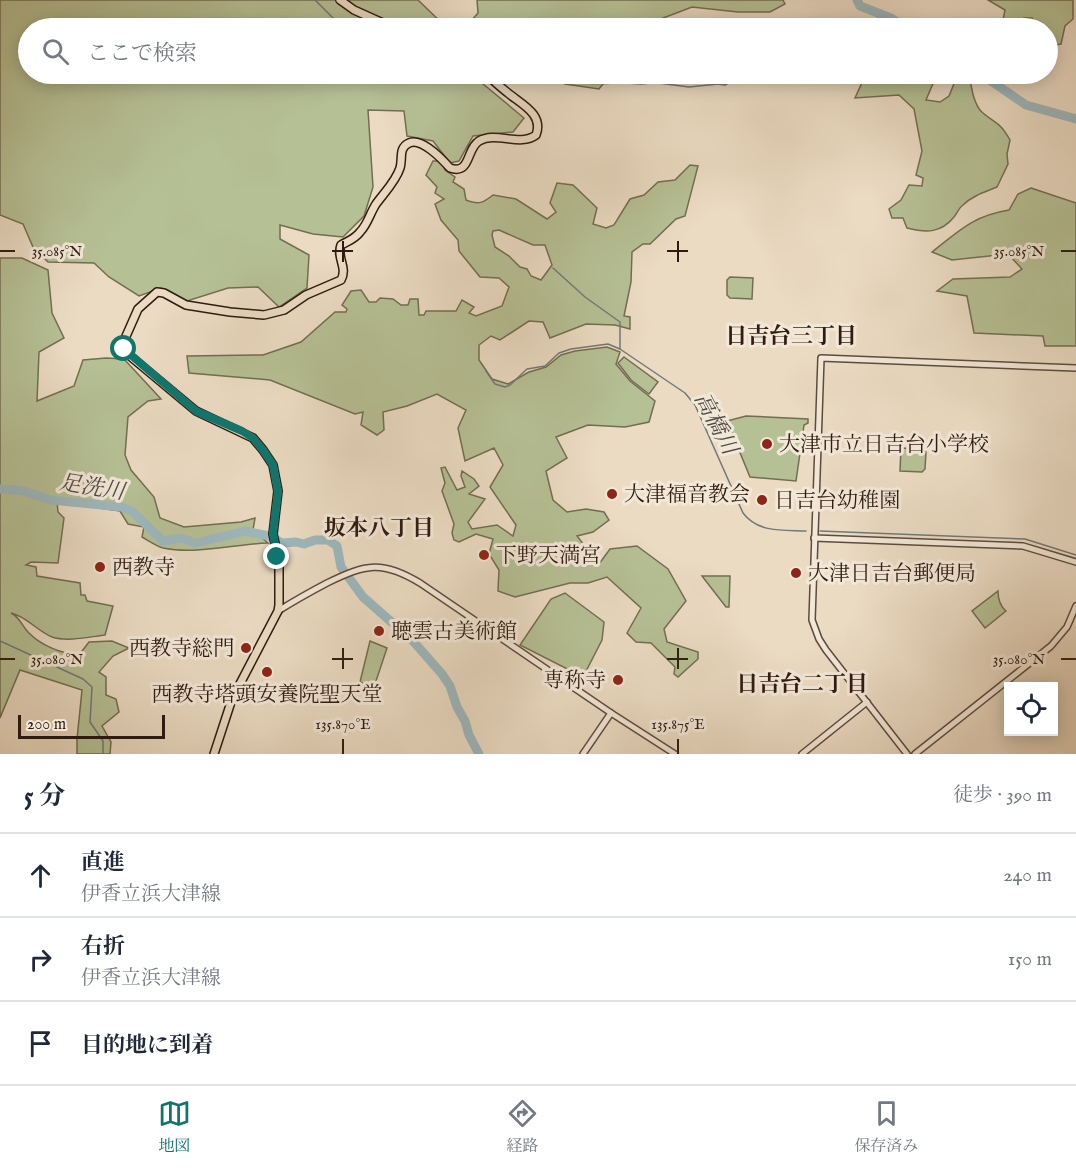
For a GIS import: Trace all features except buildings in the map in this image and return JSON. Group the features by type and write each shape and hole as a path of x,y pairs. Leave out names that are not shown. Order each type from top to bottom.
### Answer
{"main road":[{"path":"340,0 354,10 372,18"},
{"path":"214,754 232,699 278,611 279,562 273,534 278,492 273,465 253,438 196,411 124,349 123,343 138,309 157,292 164,293 186,305 264,315 284,310 306,295 341,280 344,268 339,253 341,245 359,234 367,223 375,206 401,168 402,150 408,143 423,143 455,170 463,167 472,148 479,141 500,137 527,139 536,135 538,130 536,120 531,111 498,84"}],"street":[{"path":"907,754 826,650 814,629 811,611 821,358 1076,368"},
{"path":"814,537 1023,546 1076,562"},
{"path":"278,611 351,571 373,567 393,569 405,574 675,754"},
{"path":"915,754 1052,646 1067,627 1076,606"},
{"path":"802,754 867,702"},
{"path":"583,754 612,713"}],"green space":[{"path":"0,0 418,0 437,18 18,18 18,84 483,84 524,118 513,132 473,136 459,161 450,163 433,141 407,136 404,111 368,110 373,187 364,216 343,237 313,234 280,225 280,239 309,255 307,288 279,307 258,287 228,288 184,302 161,288 139,296 109,277 94,263 48,262 33,247 23,224 0,215"},
{"path":"477,0 783,0 785,4 770,12 738,12 692,7 663,18 474,18 478,13"},
{"path":"988,0 1073,0 1073,19 1065,26 1061,44 1058,44 1058,18 1003,18 1005,10"},
{"path":"565,84 603,84 599,89"},
{"path":"861,84 933,84 926,100 940,102 949,96 954,84 971,84 977,106 1001,127 1010,140 1007,154 1008,164 997,187 967,202 949,222 939,229 921,231 907,228 903,218 892,218 889,209 901,200 909,185 922,186 923,178 916,175 922,151 914,109 899,95 855,98"},
{"path":"433,161 441,161 445,170 455,177 453,182 464,189 466,200 481,202 493,195 516,199 547,219 556,212 550,203 557,183 573,185 597,208 593,224 606,228 614,225 630,199 644,195 658,182 675,180 690,165 698,166 685,216 676,219 650,244 643,244 632,252 631,282 624,316 630,317 630,329 615,325 586,324 550,338 543,322 529,321 500,340 491,336 479,345 479,360 492,379 508,384 529,372 546,367 561,355 607,347 620,352 616,364 630,381 655,401 649,422 625,427 588,425 556,437 567,458 546,471 553,500 567,512 586,509 604,512 609,520 593,532 577,536 599,564 610,549 637,546 668,569 686,601 664,629 667,642 698,652 698,659 678,677 674,674 675,667 651,643 636,642 627,633 641,608 607,577 588,583 570,583 515,597 498,591 499,570 489,554 493,539 476,534 459,542 454,540 452,533 454,524 442,491 445,483 441,468 445,467 457,490 465,487 461,476 462,471 474,479 479,486 469,494 485,499 468,522 472,529 497,525 513,536 516,525 490,487 503,465 494,448 465,461 458,428 466,410 437,394 407,406 383,412 384,430 377,435 361,425 363,412 355,414 270,380 189,373 187,356 263,355 301,342 335,312 346,312 347,309 342,305 351,291 361,290 369,302 376,302 380,298 393,299 401,305 408,305 410,299 418,299 419,315 424,315 426,311 456,311 462,300 474,307 469,313 476,316 502,306 509,287 499,278 480,277 459,251 458,240 441,220 435,204 444,199 435,193 437,187 426,175","holes":["499,230 533,245 545,245 552,265 541,280 531,276 527,269 520,267 495,247 493,231"]},
{"path":"1031,188 1076,203 1076,346 1045,346 1043,336 974,333 967,296 937,291 953,279 1010,277 1022,269 1008,254 952,260 932,252 976,220 1009,210 1018,194"},
{"path":"0,258 22,258 48,270 52,313 64,338 39,352 37,401 74,386 83,360 124,359 161,399 148,401 128,417 125,455 131,470 154,497 160,518 184,527 241,522 255,518 253,530 268,543 202,550 163,548 142,537 144,527 128,524 120,511 57,502 58,512 64,518 58,563 31,562 26,565 36,567 37,576 80,583 81,595 85,595 87,601 113,606 105,635 78,639 52,637 22,617 11,613 35,638 60,651 79,655 89,642 112,641 129,648 113,656 99,672 106,677 106,695 116,699 119,712 102,726 111,742 110,754 77,754 82,690 20,670 0,718"},
{"path":"730,277 753,278 752,299 730,298 727,295 727,280"},
{"path":"624,357 658,382 649,394 631,380 618,363"},
{"path":"746,416 808,419 808,423 804,425 796,481 750,477 727,421"},
{"path":"901,448 923,449 926,452 925,469 922,472 900,471"},
{"path":"702,576 730,576 729,607 726,607"},
{"path":"998,591 1002,607 1006,611 985,628 972,611"},
{"path":"565,593 604,622 602,640 583,677 520,645 551,599"},
{"path":"370,641 387,648 374,687 360,682"}],"waterway":[{"path":"315,0 333,18"},
{"path":"857,0 860,6 891,18"},
{"path":"878,18 880,14"},
{"path":"666,84 689,87 718,84"},
{"path":"718,84 727,84"},
{"path":"996,84 1026,105 1076,119"},
{"name":"高橋川","path":"553,268 585,297 620,322 620,349 685,393 695,405 743,513 763,527 806,531"},
{"path":"486,371 495,384 505,387 527,369 545,366 559,353 571,349 608,344 620,349"},
{"name":"足洗川","path":"0,489 24,491 51,500 122,507 133,512 163,541 181,538 196,543 245,531 269,536 282,543 304,544 315,540 328,540 337,546 341,567 363,597 413,641 442,674 450,686 479,754"},
{"name":"高橋川","path":"820,531 1025,539 1076,555"},
{"path":"0,641 83,679 92,687 90,722 103,741 103,754"}],"place":[{"name":"大津市立日吉台小学校","path":"767,444"},
{"name":"大津福音教会","path":"612,494"},
{"name":"日吉台幼稚園","path":"762,500"},
{"name":"下野天満宮","path":"484,555"},
{"name":"西教寺","path":"100,567"},
{"name":"大津日吉台郵便局","path":"796,573"},
{"name":"聴雲古美術館","path":"379,631"},
{"name":"西教寺総門","path":"246,648"},
{"name":"西教寺塔頭安養院聖天堂","path":"267,672"},
{"name":"専称寺","path":"618,680"}],"district":[{"name":"日吉台三丁目","path":"791,335"},
{"name":"坂本八丁目","path":"379,527"},
{"name":"日吉台二丁目","path":"802,683"}],"route":[{"path":"124,349 196,411 242,431 253,438 263,450 273,465 278,492 273,533 277,557"}]}
